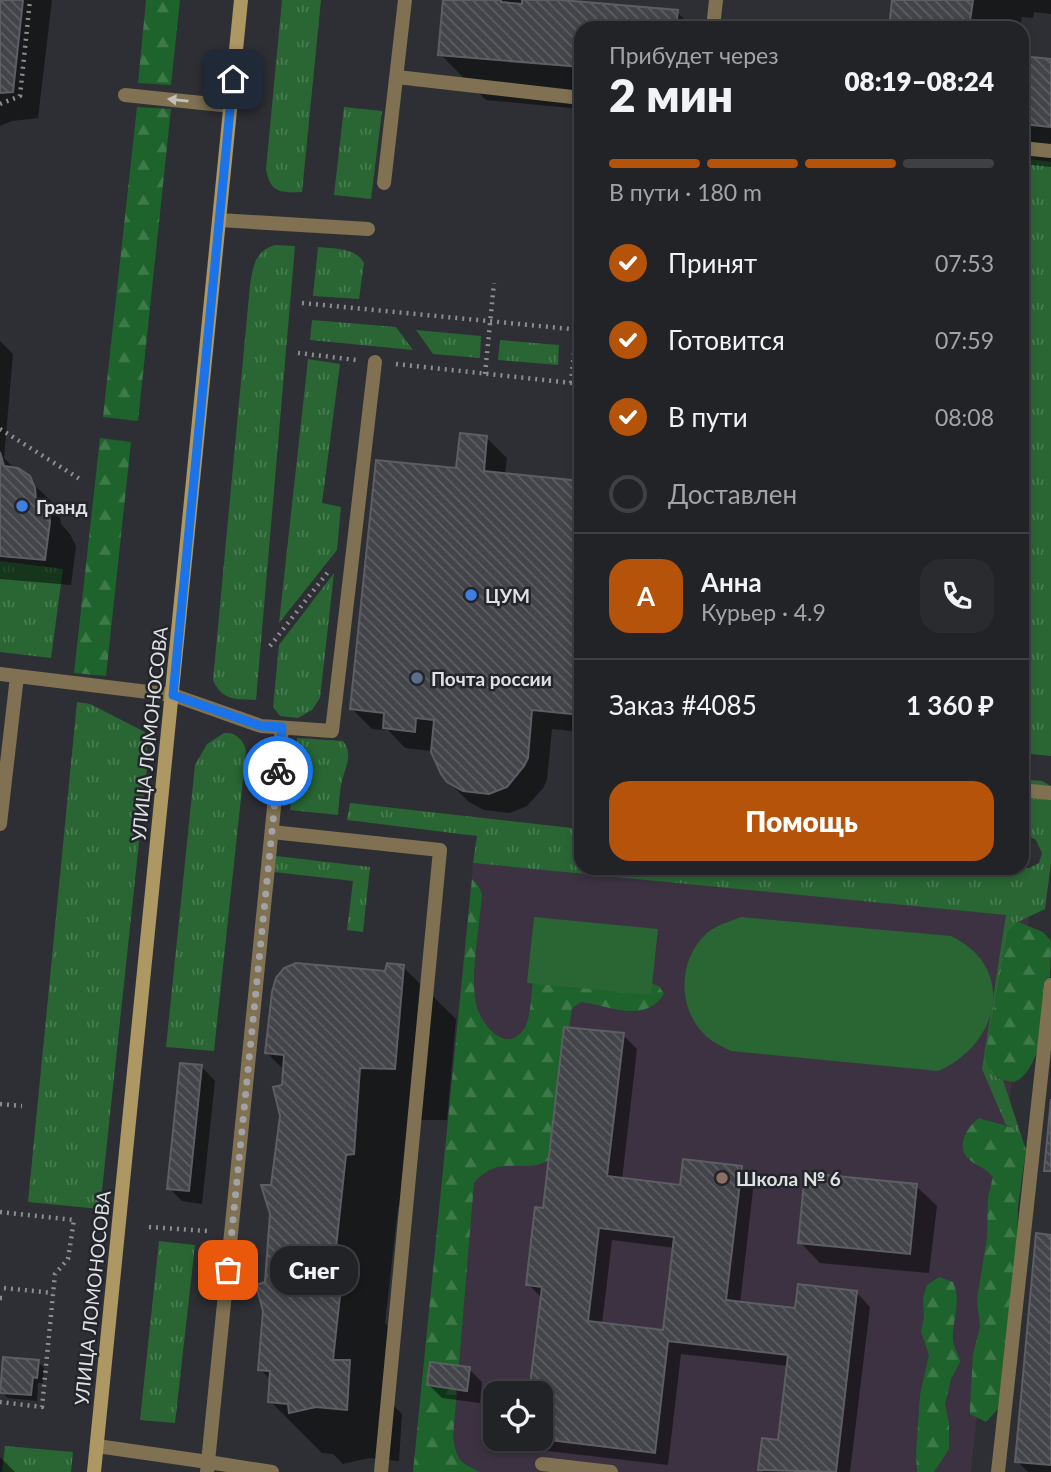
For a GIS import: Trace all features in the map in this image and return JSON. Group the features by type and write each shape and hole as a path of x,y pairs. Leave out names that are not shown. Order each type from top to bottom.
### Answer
{"main road":[{"name":"УЛИЦА ЛОМОНОСОВА","path":"94,1472 241,0"}],"lane":[{"path":"384,183 405,0"},
{"path":"714,21 716,0"},
{"path":"397,78 574,97"},
{"path":"125,95 231,106"},
{"path":"1029,149 1051,151"},
{"path":"219,220 368,229"},
{"path":"0,674 173,695 261,726 332,731 375,362"},
{"path":"0,824 17,676"},
{"path":"208,1467 282,727"},
{"path":"1029,791 1051,793"},
{"path":"271,832 440,850 381,1472"},
{"path":"998,1472 1051,985"},
{"path":"97,1446 208,1467 272,1472"},
{"path":"542,1464 611,1472"}],"path":[{"path":"0,104 20,96 30,0"},
{"path":"485,374 494,283"},
{"path":"302,303 574,330"},
{"path":"298,353 574,383"},
{"path":"571,383 574,363"},
{"path":"0,429 83,481"},
{"path":"270,646 328,571"},
{"path":"0,1104 22,1106"},
{"path":"0,1212 74,1220 68,1259 55,1274 42,1407 0,1402"},
{"path":"149,1227 207,1231"},
{"path":"4,1288 53,1293"}],"shaded area":[{"name":"Школа № 6","path":"473,863 574,873 574,875 1029,917 971,1472 413,1472"}],"green space":[{"path":"146,0 180,0 171,85 138,83"},
{"path":"282,0 321,0 302,192 278,190 270,183 266,169"},
{"path":"137,107 171,109 138,421 103,417"},
{"path":"344,107 382,111 371,199 334,195"},
{"path":"1029,159 1051,162 1051,756 1029,754"},
{"path":"275,245 295,246 256,700 230,698 221,692 213,680 250,285 259,255"},
{"path":"318,247 344,250 355,254 364,263 359,299 313,296"},
{"path":"312,320 396,327 413,350 310,340"},
{"path":"416,330 481,336 480,358 433,354"},
{"path":"500,340 559,345 558,365 498,360"},
{"path":"308,359 340,364 322,503 341,507 337,550 279,623"},
{"path":"100,438 131,442 106,676 74,673"},
{"path":"0,561 63,569 51,658 0,652"},
{"path":"334,573 320,698 312,710 298,718 280,716 273,707 279,645"},
{"path":"77,702 90,704 145,732 148,758 100,1209 28,1202"},
{"path":"224,733 239,738 246,751 214,1051 166,1047 195,765 207,744"},
{"path":"297,738 343,741 348,758 338,815 290,810"},
{"path":"1029,780 1042,781 1051,786 1051,863 1045,909 1018,922 1008,932 985,1057 997,1078 1003,1080 1022,1138 1006,1125 982,1069 1006,915 596,875 1029,875 1029,868 1039,863 1042,853 1036,840 1029,836"},
{"path":"350,803 574,828 574,873 473,863 477,836 347,820"},
{"path":"276,856 370,867 363,932 347,930 353,881 274,872"},
{"path":"472,879 482,894 475,965 476,1003 487,1027 501,1038 517,1036 524,1029 533,981 650,983 659,986 664,994 656,1003 637,1011 581,1002 572,1008 550,1159 532,1166 503,1166 493,1169 474,1183 453,1437 460,1459 480,1472 413,1472"},
{"path":"534,917 658,929 651,995 527,983"},
{"path":"741,917 951,936 972,950 986,967 992,986 992,1006 987,1025 975,1043 959,1059 938,1071 731,1051 710,1039 697,1026 690,1013 684,985 690,957 697,944 719,925"},
{"path":"1018,922 1043,932 1051,941 1051,956 1041,1040 1025,1074 1014,1082 995,1076 985,1057 1008,932"},
{"path":"979,1118 1013,1128 1022,1138 1026,1150 1018,1206 1016,1277 1007,1327 998,1409 986,1422 970,1414 970,1407 973,1354 980,1327 977,1299 987,1238 988,1197 993,1177 970,1160 963,1147 967,1131"},
{"path":"159,1241 195,1245 175,1423 140,1420"},
{"path":"939,1277 953,1282 956,1289 953,1340 960,1362 951,1379 945,1404 949,1423 949,1449 934,1472 917,1472 920,1395 929,1355 921,1331 924,1318 923,1298 927,1285"},
{"path":"5,1446 73,1452 71,1472 2,1472"}],"building":[{"path":"0,0 23,0 13,92 0,93"},
{"path":"443,0 501,0 522,4 522,0 561,0 678,10 677,21 574,21 574,66 438,55"},
{"path":"892,0 973,0 970,21 890,21"},
{"path":"1029,57 1051,59 1051,127 1029,125"},
{"name":"ЦУМ","path":"460,433 487,436 484,471 574,480 574,714 532,710 528,758 524,766 507,787 489,794 463,791 447,782 441,774 431,752 434,720 416,718 415,732 383,728 384,713 350,709 376,460 456,468"},
{"name":"Гранд","path":"0,452 4,466 18,468 30,476 36,500 49,512 45,560 0,556"},
{"path":"296,963 385,971 387,963 404,965 395,1069 360,1068 354,1154 346,1155 333,1275 342,1277 333,1360 350,1360 347,1410 316,1407 289,1413 288,1404 268,1402 270,1371 258,1370 263,1311 256,1285 265,1282 270,1214 261,1185 271,1185 280,1116 273,1087 282,1085 284,1055 265,1053 272,992 276,978 284,968"},
{"path":"564,1027 624,1033 607,1176 680,1185 683,1159 742,1166 726,1300 795,1308 798,1284 857,1291 836,1472 758,1470 762,1438 778,1440 788,1355 668,1341 655,1453 553,1440 553,1381 530,1381 542,1287 526,1285 535,1207 543,1208","holes":["599,1228 674,1237 663,1330 588,1321"]},
{"path":"180,1063 202,1065 189,1191 167,1189"},
{"path":"1051,1099 1051,1171 1044,1171"},
{"path":"805,1173 917,1184 910,1254 798,1243"},
{"path":"1036,1233 1051,1235 1051,1465 1015,1462"},
{"path":"3,1357 39,1360 31,1395 0,1393"},
{"path":"430,1362 470,1367 467,1391 427,1385"}],"way so far":[{"path":"228,1270 278,771"}],"place":[{"name":"Гранд","path":"22,506"},
{"name":"ЦУМ","path":"471,595"},
{"name":"Почта россии","path":"417,678"},
{"name":"Школа № 6","path":"722,1178"},
{"name":"Снег","path":"228,1270"}],"route":[{"path":"233,79 173,695 261,726 282,727 278,771"}]}
